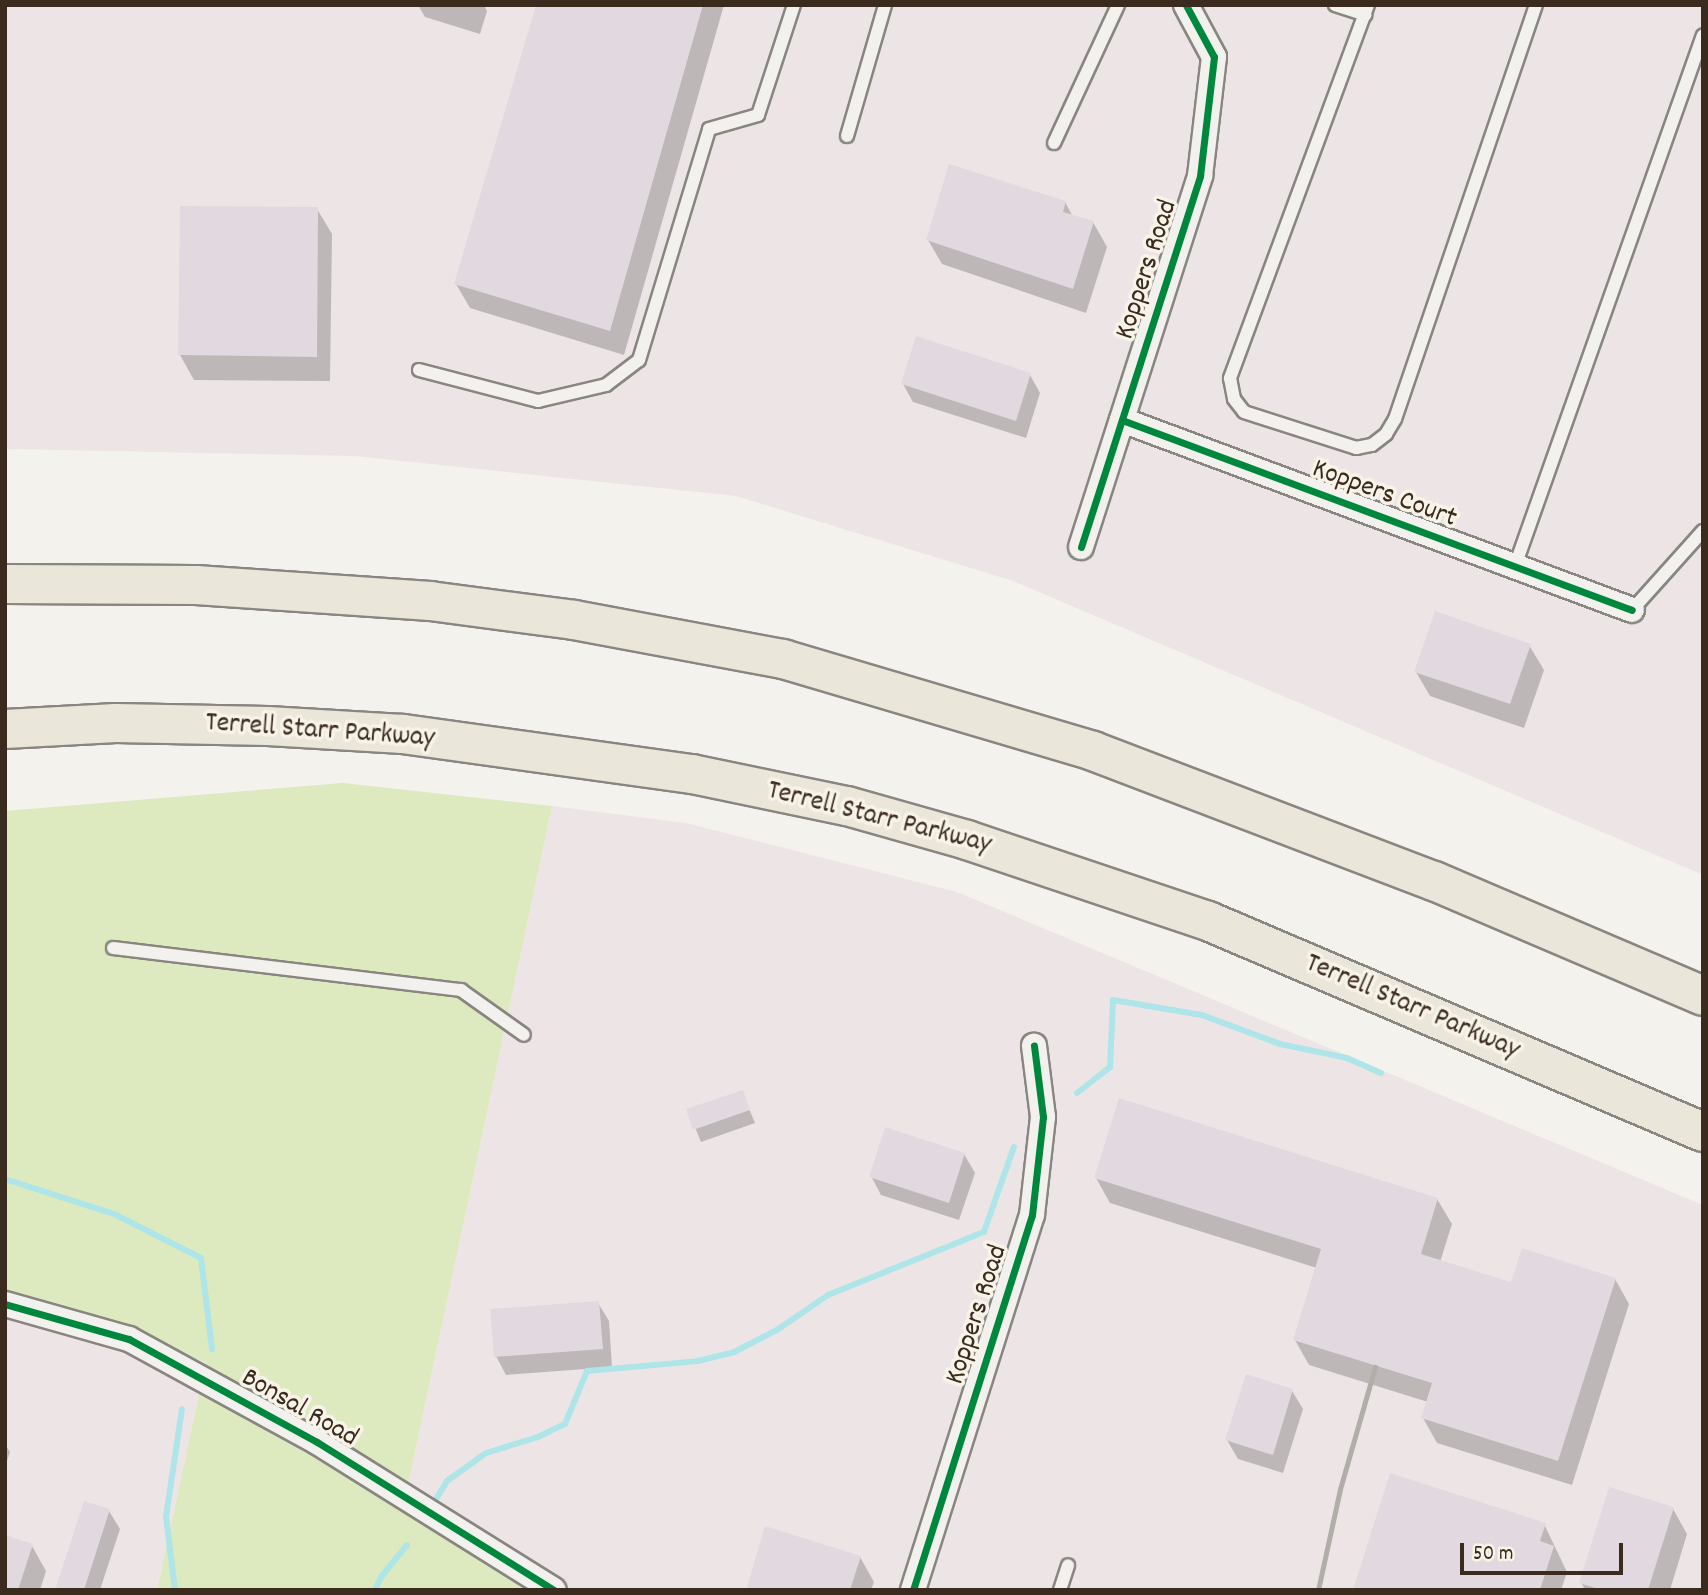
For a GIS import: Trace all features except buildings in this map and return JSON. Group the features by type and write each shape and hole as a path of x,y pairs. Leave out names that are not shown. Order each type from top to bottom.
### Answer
{"highway":[{"path":"5,584 196,585 430,601 574,620 783,659 1093,751 1434,881 1703,996"},
{"name":"Terrell Starr Parkway","path":"5,729 130,723 268,726 402,734 692,774 846,806 967,840 1208,921 1703,1132"}],"street":[{"name":"Koppers Road","path":"1081,547 1200,176 1214,57 1186,5"},
{"name":"Koppers Court","path":"1122,420 1632,610"},
{"name":"Koppers Road","path":"913,1590 1032,1215 1043,1117 1034,1046"},
{"name":"Bonsal Road","path":"5,1304 130,1339 317,1442 554,1590"}],"lane":[{"path":"419,370 538,401 606,385 639,360 709,129 758,115 793,5"},
{"path":"847,136 885,5"},
{"path":"1054,143 1118,5"},
{"path":"1335,5 1367,10 1230,378 1234,399 1244,412 1356,448 1372,445 1386,435 1395,419 1536,5"},
{"path":"1515,566 1703,35"},
{"path":"1632,610 1703,531"},
{"path":"113,948 461,990 524,1035"},
{"path":"1060,1590 1068,1565"}],"shaded area":[{"path":"5,5 1703,5 1703,875 1013,581 736,496 354,456 5,449"},
{"path":"552,806 686,823 957,892 1703,1205 1703,1590 550,1590 405,1499"},
{"path":"5,1295 206,1362 157,1590 5,1590"}],"green space":[{"path":"343,783 552,806 405,1499 550,1590 157,1590 206,1362 5,1295 5,811"}],"waterway":[{"path":"1077,1093 1110,1067 1113,1000 1202,1015 1280,1044 1347,1058 1381,1073"},
{"path":"435,1501 447,1481 486,1453 538,1437 565,1424 587,1371 698,1361 734,1352 777,1330 828,1295 984,1232 1014,1147"},
{"path":"5,1179 114,1214 201,1258 212,1349"},
{"path":"175,1590 166,1517 182,1409"},
{"path":"375,1590 381,1577 407,1545"}],"railway":[{"path":"1318,1590 1340,1489 1375,1367"}],"cycle path":[{"path":"1081,547 1200,176 1214,57 1186,5"},
{"path":"1122,420 1632,610"},
{"path":"913,1590 1032,1215 1043,1117 1034,1046"},
{"path":"5,1304 129,1339 317,1442 554,1590"}]}
